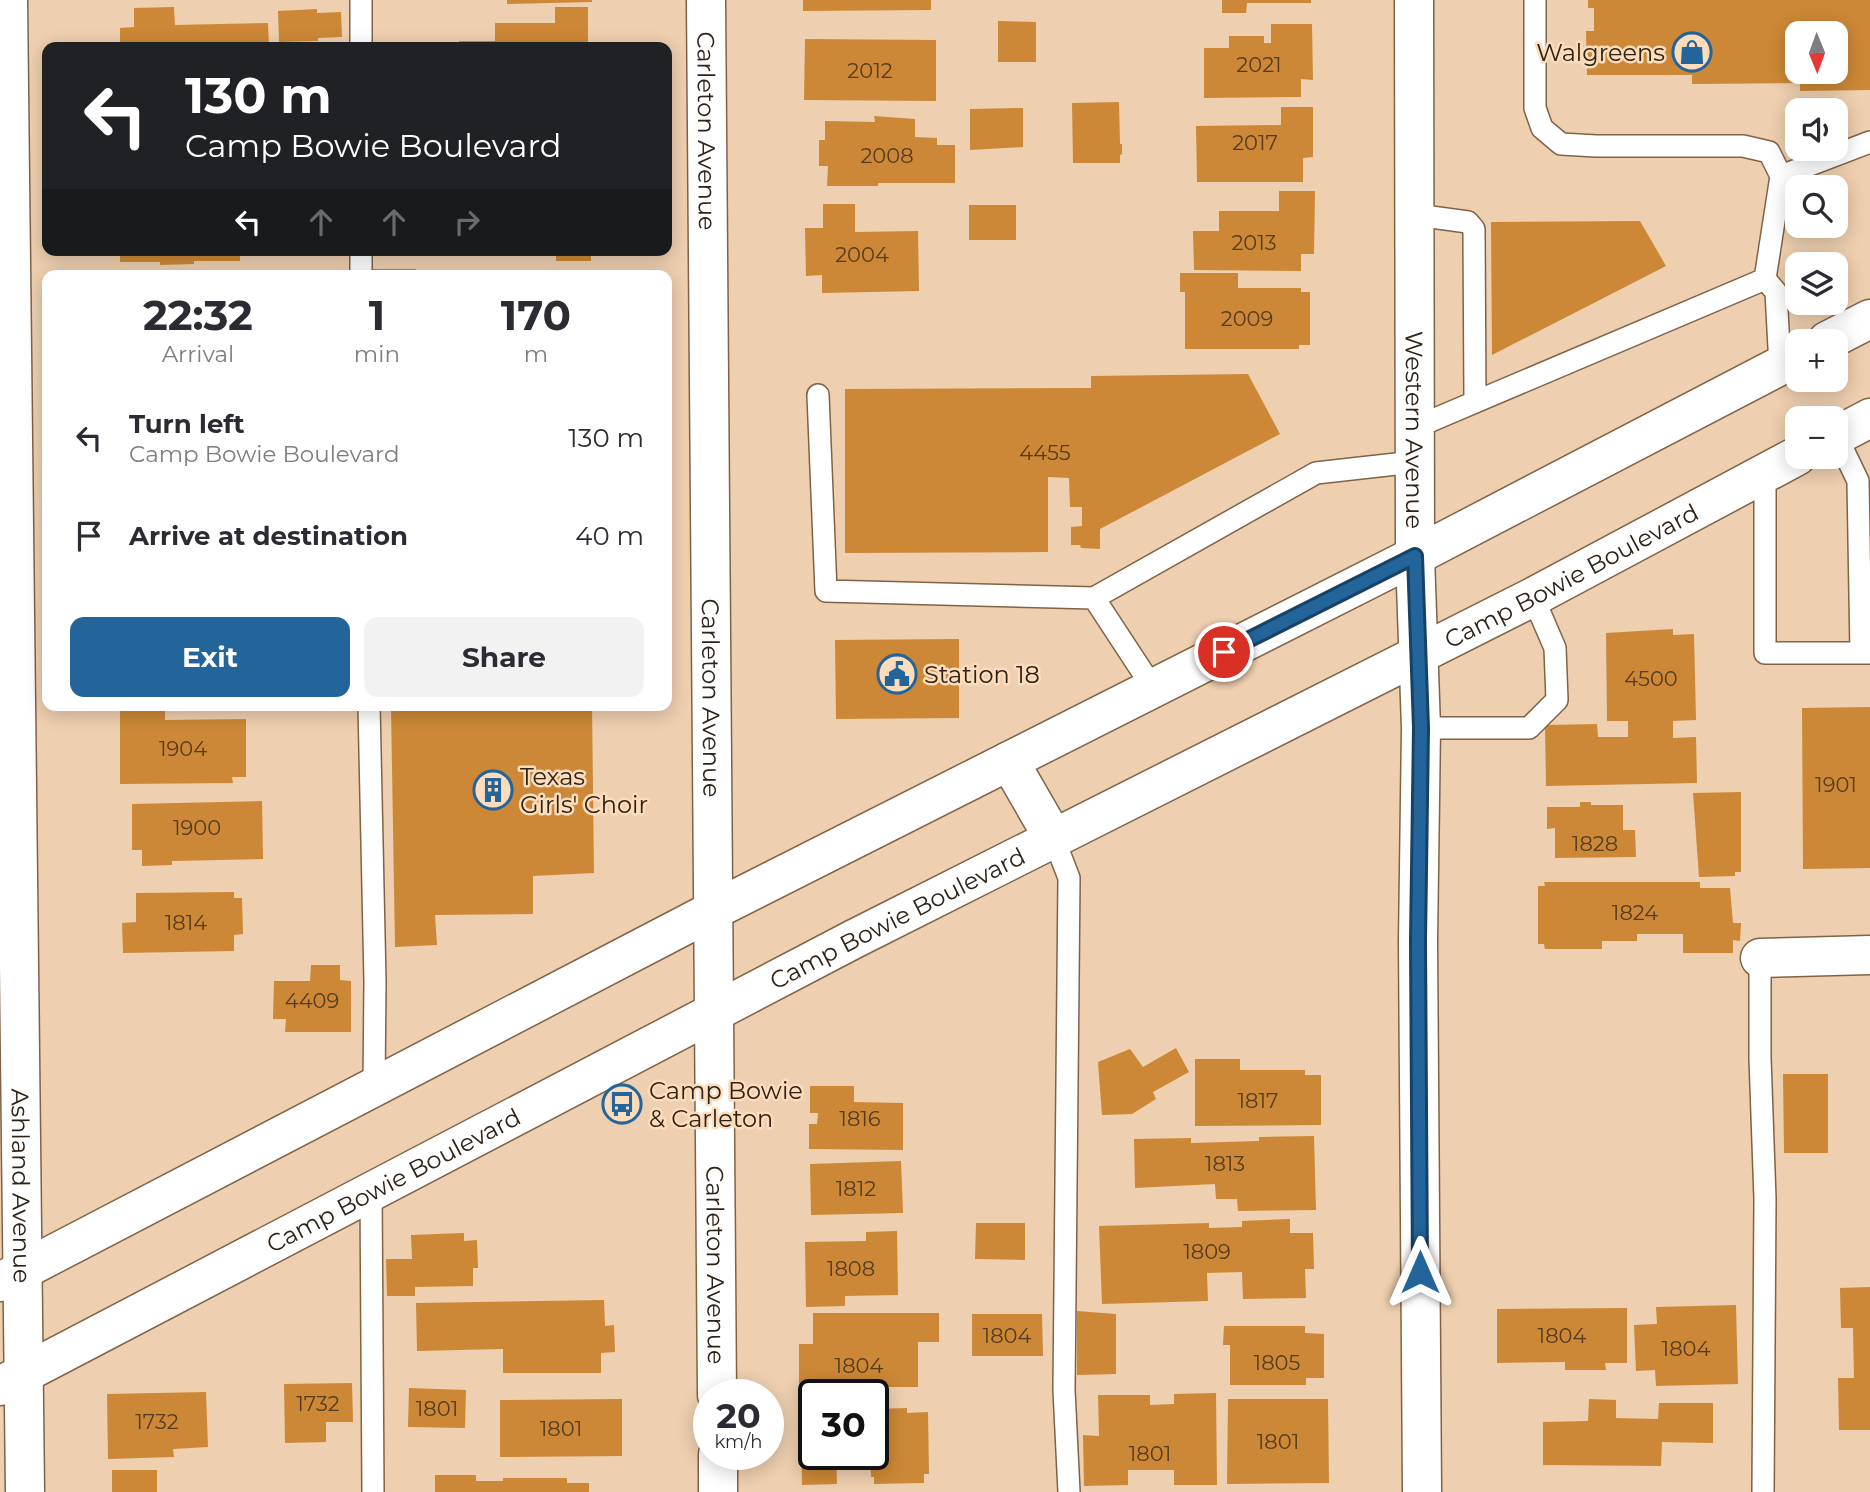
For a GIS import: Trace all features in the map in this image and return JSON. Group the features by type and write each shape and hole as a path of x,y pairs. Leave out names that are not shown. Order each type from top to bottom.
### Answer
{"street":[{"name":"Ashland Avenue","path":"8,0 12,1379 25,1492"},
{"name":"Carleton Avenue","path":"706,0 717,1379"},
{"name":"Western Avenue","path":"1414,0 1415,556 1421,728 1418,941 1422,1492"},
{"path":"1848,330 1870,319"},
{"path":"11,1276 714,910 1415,556 1785,363"},
{"path":"1848,429 1870,418"},
{"name":"Camp Bowie Boulevard","path":"12,1379 854,939 1533,597 1781,464"},
{"path":"1009,761 1054,839"},
{"path":"1760,958 1870,956"},
{"path":"718,1470 718,1492"}],"lane":[{"path":"360,0 361,42"},
{"path":"1535,0 1535,108 1542,128 1561,144 1743,146 1769,152 1781,176 1765,279 1776,292 1785,340"},
{"path":"1781,176 1870,142"},
{"path":"1416,215 1468,222 1474,229 1475,402"},
{"path":"818,395 826,591 1094,598 1316,473 1414,445 1475,402 1765,279"},
{"path":"1781,464 1765,653 1865,653 1858,481 1848,460"},
{"path":"1421,728 1528,728 1557,700 1555,648 1533,597"},
{"path":"1094,598 1153,688"},
{"path":"369,711 375,981 374,1088"},
{"path":"1054,839 1069,878 1064,1390 1069,1492"},
{"path":"1760,958 1765,1199 1763,1492"},
{"path":"371,1191 373,1492"}],"building":[{"path":"507,0 592,0 592,2 507,4"},
{"path":"803,0 931,0 931,10 803,11"},
{"path":"1222,0 1311,0 1311,3 1247,3 1246,13 1222,13"},
{"name":"Walgreens","path":"1588,0 1870,0 1870,90 1800,91 1800,84 1848,84 1848,21 1785,21 1785,83 1692,84 1692,75 1587,75 1586,31 1594,31 1594,8 1588,8"},
{"path":"174,7 175,25 268,23 269,42 120,42 120,28 134,27 134,8"},
{"path":"555,7 588,7 588,42 459,42 495,41 495,23 555,23"},
{"path":"317,9 317,13 341,12 342,37 279,42 278,11"},
{"path":"998,21 1036,22 1036,62 998,62"},
{"path":"1271,24 1312,24 1313,80 1301,79 1301,97 1204,98 1204,48 1229,48 1229,36 1264,36 1264,43 1271,43"},
{"path":"805,39 936,40 936,101 804,100"},
{"path":"1119,102 1122,144 1120,163 1073,163 1072,103"},
{"path":"1281,107 1313,107 1313,157 1303,158 1303,182 1197,182 1196,126 1281,125"},
{"path":"1023,108 1023,147 970,150 970,109"},
{"path":"874,116 915,119 915,137 937,138 937,145 955,145 955,183 827,186 828,166 819,166 819,140 825,140 825,121 875,122"},
{"path":"1279,191 1315,191 1314,254 1301,254 1301,271 1194,270 1193,231 1219,231 1219,211 1279,211"},
{"path":"823,204 855,204 855,232 918,231 919,291 822,293 822,275 806,276 805,228 823,228"},
{"path":"969,205 1016,205 1016,240 969,240"},
{"path":"1640,221 1666,266 1492,355 1491,222"},
{"path":"120,256 240,256 240,261 194,261 194,264 120,262"},
{"path":"556,256 591,256 591,261 556,261"},
{"path":"372,269 416,269 416,270"},
{"path":"1180,273 1238,273 1238,288 1301,288 1301,292 1310,292 1310,345 1299,345 1299,349 1185,349 1185,292 1180,292"},
{"path":"1248,374 1280,434 1100,529 1100,549 1071,545 1071,527 1082,526 1082,507 1070,507 1069,478 1048,477 1048,552 845,553 845,389 1091,388 1091,376"},
{"path":"1673,629 1673,635 1694,634 1696,720 1673,721 1673,738 1696,737 1697,783 1546,786 1545,725 1597,724 1598,737 1628,737 1628,721 1607,721 1606,633"},
{"name":"Station 18","path":"959,639 959,718 836,719 835,640"},
{"path":"1870,707 1870,868 1803,869 1802,708"},
{"path":"120,711 165,711 165,720 246,719 246,777 232,777 233,783 120,784"},
{"name":"Texas Girls' Choir","path":"391,711 592,711 594,873 533,876 533,914 435,915 437,945 395,947"},
{"path":"1741,792 1741,872 1735,872 1735,876 1699,877 1693,793"},
{"path":"262,801 263,859 172,861 172,865 142,866 142,850 132,850 132,804"},
{"path":"1580,802 1591,802 1591,805 1623,805 1623,830 1635,830 1636,857 1555,858 1555,828 1547,829 1547,807 1580,807"},
{"path":"1544,882 1700,882 1700,888 1730,888 1733,923 1741,923 1740,941 1733,940 1733,953 1683,953 1683,934 1637,934 1637,941 1602,941 1602,949 1545,949 1544,944 1538,944 1538,886 1545,886"},
{"path":"234,892 234,898 242,898 243,934 234,935 234,951 123,953 122,923 136,922 136,893"},
{"path":"311,965 340,965 340,980 351,981 351,1032 285,1032 286,1019 273,1019 274,981 310,981"},
{"path":"1176,1048 1189,1072 1153,1092 1156,1099 1132,1114 1102,1115 1098,1062 1130,1049 1143,1067"},
{"path":"1195,1059 1240,1059 1240,1070 1305,1070 1305,1075 1321,1075 1321,1125 1195,1126"},
{"path":"1783,1074 1828,1074 1828,1153 1784,1153"},
{"path":"810,1086 854,1086 854,1102 903,1103 903,1150 809,1149 809,1124 817,1124 818,1113 810,1113"},
{"path":"1314,1136 1316,1210 1238,1211 1237,1199 1216,1199 1215,1184 1135,1188 1134,1139 1191,1138 1191,1143 1259,1141 1259,1137"},
{"path":"901,1161 903,1213 811,1215 810,1164"},
{"path":"1290,1219 1290,1233 1313,1233 1314,1269 1305,1269 1306,1298 1243,1299 1242,1272 1207,1273 1208,1301 1102,1304 1099,1226 1209,1223 1209,1228 1242,1227 1242,1221"},
{"path":"976,1223 1025,1223 1025,1260 975,1259"},
{"path":"897,1231 898,1295 845,1296 845,1306 806,1307 805,1242 866,1241 866,1232"},
{"path":"464,1233 464,1241 477,1240 478,1268 473,1268 473,1286 415,1287 415,1296 387,1296 386,1259 412,1259 411,1235"},
{"path":"1870,1287 1870,1430 1839,1430 1838,1378 1854,1378 1853,1328 1841,1328 1840,1288"},
{"path":"604,1300 605,1326 614,1325 615,1352 601,1353 601,1373 503,1373 503,1349 417,1351 416,1303"},
{"path":"1736,1305 1738,1384 1656,1386 1655,1370 1636,1371 1634,1325 1657,1324 1656,1307"},
{"path":"1627,1308 1627,1363 1605,1363 1606,1370 1565,1370 1565,1362 1497,1363 1497,1309"},
{"path":"1077,1311 1116,1314 1116,1374 1077,1375"},
{"path":"813,1313 939,1313 939,1342 918,1342 918,1387 889,1387 889,1379 799,1379 799,1344 813,1344"},
{"path":"972,1314 1042,1314 1043,1356 972,1356"},
{"path":"1224,1326 1305,1326 1305,1333 1324,1334 1324,1378 1306,1378 1306,1385 1230,1385 1230,1345 1223,1345"},
{"path":"352,1383 353,1422 326,1422 326,1442 285,1443 284,1384"},
{"path":"409,1388 466,1390 465,1428 408,1427"},
{"path":"206,1392 208,1447 173,1449 174,1457 108,1459 107,1394"},
{"path":"1216,1393 1217,1485 1174,1485 1174,1470 1128,1470 1128,1485 1084,1486 1083,1435 1099,1436 1098,1395 1150,1395 1150,1405 1174,1404 1174,1394"},
{"path":"622,1399 622,1456 500,1457 500,1400"},
{"path":"1228,1399 1328,1399 1329,1483 1227,1484"},
{"path":"1589,1399 1616,1400 1616,1418 1658,1419 1659,1403 1713,1403 1713,1443 1662,1442 1661,1466 1543,1465 1543,1422 1588,1421"},
{"path":"907,1408 907,1413 928,1412 929,1474 924,1474 924,1483 874,1484 871,1470 889,1470 889,1409"},
{"path":"112,1470 157,1470 157,1492 112,1492"},
{"path":"802,1470 837,1470 837,1484 802,1485"},
{"path":"435,1475 476,1475 476,1481 503,1481 503,1478 567,1478 567,1483 589,1483 589,1492 435,1492"}],"place":[{"name":"Walgreens","path":"1692,52"},
{"name":"Station 18","path":"897,674"},
{"name":"Texas Girls' Choir","path":"493,790"},
{"name":"Camp Bowie & Carleton","path":"622,1104"}],"route":[{"path":"1224,652 1415,556 1421,728 1418,941 1420,1272"}]}
